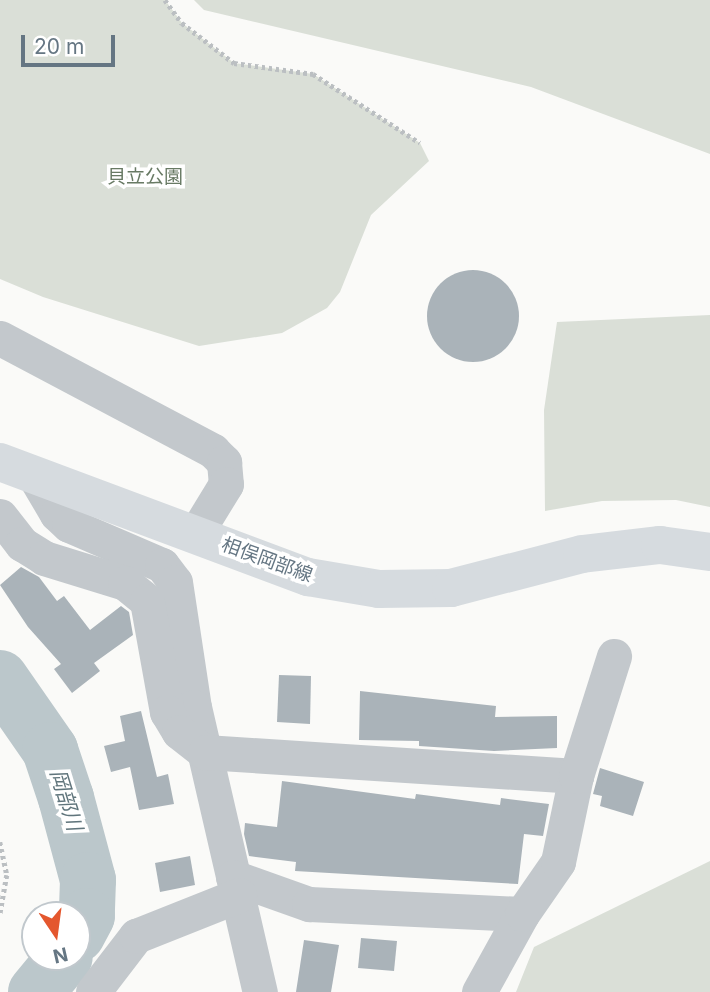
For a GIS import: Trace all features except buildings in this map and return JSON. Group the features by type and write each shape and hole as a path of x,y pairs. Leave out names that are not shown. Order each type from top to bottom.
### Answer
{"main road":[{"name":"相俣岡部線","path":"17,468 308,577 379,589 451,588 582,554 660,545 710,552"}],"street":[{"path":"0,338 213,451 223,462 226,484 196,533"},
{"path":"17,468 69,525 162,565 175,582 205,752 260,992"},
{"path":"0,516 22,544 44,558 125,583 147,601 167,712 179,732 205,752 576,776"},
{"path":"479,992 522,914 558,862 576,776 614,656"},
{"path":"93,992 136,936 236,886 309,904 522,914"}],"path":[{"path":"165,0 182,23 234,63 313,74 420,144"},
{"path":"0,842 7,876 0,913"}],"green space":[{"name":"貝立公園","path":"0,0 165,0 182,23 234,63 313,74 420,143 429,161 371,215 340,292 327,308 282,333 199,346 43,297 0,279"},
{"path":"194,0 710,0 710,154 531,87 204,10"},
{"path":"710,315 710,507 676,500 602,501 545,511 544,410 557,322"},
{"path":"710,861 710,992 516,992 534,947"}],"waterway":[{"name":"岡部川","path":"0,678 50,750 88,880 87,901"},
{"name":"岡部川","path":"36,992 53,971"}]}
